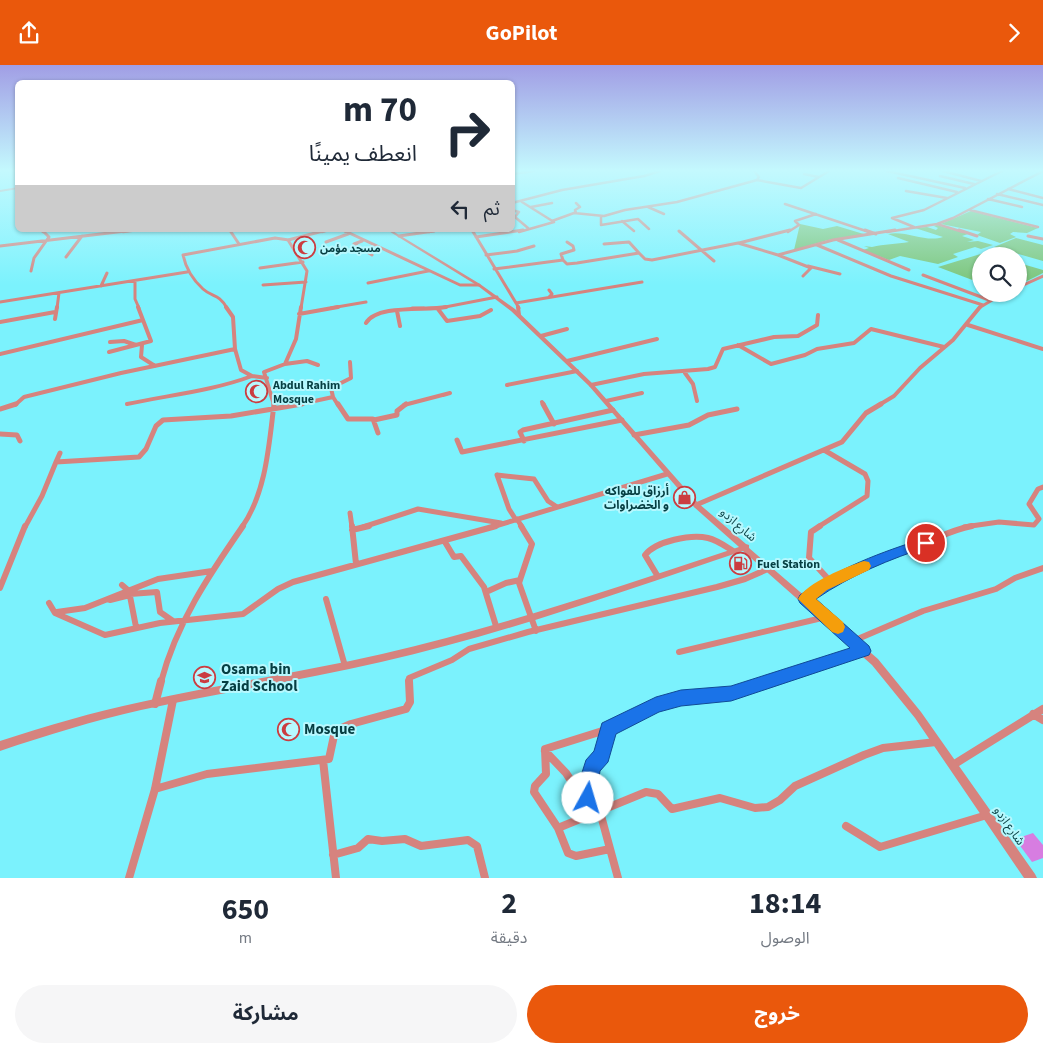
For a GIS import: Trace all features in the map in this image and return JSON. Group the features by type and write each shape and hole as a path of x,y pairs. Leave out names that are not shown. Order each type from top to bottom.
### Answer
{"street":[{"path":"534,209 552,221"},
{"path":"576,213 577,209"},
{"path":"476,237 518,232 553,223 552,221 576,213 600,216 638,209"},
{"path":"652,209 664,214"},
{"path":"801,209 876,235"},
{"path":"914,227 892,218 926,209"},
{"path":"778,255 837,240 937,224 969,210 1038,227"},
{"path":"604,244 629,242 645,259 652,260 786,233 798,225 795,221 817,214"},
{"path":"600,216 601,225 638,219 649,229"},
{"path":"515,217 517,221 529,229"},
{"path":"622,221 634,231"},
{"path":"937,224 977,235"},
{"path":"679,231 714,261"},
{"path":"43,232 49,237 48,239"},
{"path":"0,247 48,239 119,232"},
{"path":"231,232 239,244"},
{"path":"252,377 241,370 235,349 234,320 226,305 220,297 203,289 197,280 187,272 184,254 274,237 289,240 321,232"},
{"path":"346,232 460,285 478,285"},
{"name":"شارع ازدو","path":"392,232 497,297 518,315 606,401 667,474 696,505 863,651 900,690 954,765 1030,878"},
{"path":"399,237 428,232"},
{"path":"473,232 519,308 518,315"},
{"path":"326,242 348,234"},
{"path":"66,257 82,236"},
{"path":"1028,236 1043,239"},
{"path":"31,271 34,258 48,239"},
{"path":"285,364 296,339 307,271 303,262 288,242 289,240"},
{"path":"837,240 909,270"},
{"path":"363,241 354,244 372,255"},
{"path":"563,260 561,253 574,250 567,242"},
{"path":"738,243 778,255 808,267 814,266 840,274"},
{"path":"817,245 891,276 983,305"},
{"path":"486,255 517,251 534,246"},
{"path":"494,269 563,260 570,264 639,253"},
{"path":"260,268 303,262"},
{"path":"803,277 811,269 808,267"},
{"path":"368,283 373,279 406,277 428,271"},
{"path":"0,302 187,272"},
{"path":"101,286 106,273"},
{"path":"109,352 142,345 151,341 135,299 138,275"},
{"path":"923,275 972,294"},
{"path":"1027,283 1043,276"},
{"path":"1037,279 1043,281"},
{"path":"263,285 306,282"},
{"path":"516,303 642,282"},
{"path":"548,297 552,294 549,290"},
{"path":"55,319 59,293"},
{"path":"366,323 372,316 397,311 419,307 428,310 438,309 497,297"},
{"path":"696,505 787,464 842,442 866,413 894,396 968,325 987,302"},
{"path":"299,314 366,303"},
{"path":"438,309 447,321 480,316 491,310"},
{"path":"397,311 400,326"},
{"path":"0,322 55,312"},
{"path":"591,385 660,372 685,373 704,371 715,367 720,351 774,337 804,334 816,327 818,315"},
{"path":"0,354 143,321"},
{"path":"968,325 1043,349"},
{"path":"541,336 567,329"},
{"path":"738,345 771,364 805,355 817,349 854,343 871,329 944,347"},
{"path":"567,361 656,339"},
{"path":"110,342 124,341 142,345"},
{"path":"142,345 141,357 155,366"},
{"path":"0,409 14,407 24,397 235,349"},
{"path":"155,704 179,622 245,525 256,502 263,475 274,404 265,370 285,364 307,361 318,365"},
{"path":"350,363 351,378 331,388 333,397 348,419 371,418 378,433"},
{"path":"507,385 577,371"},
{"path":"685,373 693,384 697,401"},
{"path":"127,404 171,394 225,386 252,377 267,378"},
{"path":"606,401 642,393"},
{"path":"374,421 397,415 397,411 405,404 443,395"},
{"path":"56,463 139,457 144,453 158,424 164,420 180,417 196,419 273,411 333,397"},
{"path":"542,402 554,423"},
{"path":"634,435 689,425 708,415 737,409"},
{"path":"524,441 521,431 613,410"},
{"path":"457,440 462,452 622,420"},
{"path":"0,434 17,435 20,441"},
{"path":"824,450 865,473 868,490 866,496 811,532 812,539 809,558 830,581"},
{"path":"0,588 28,519 42,497 60,453"},
{"path":"49,603 55,613 105,635 136,627 243,613 285,585 356,564 445,542 667,474"},
{"path":"536,631 520,586 520,580 532,544 509,509 497,475 534,479 548,501 557,507"},
{"path":"805,599 830,581 888,555 915,547 966,526 999,522 1034,525 1039,519 1028,504 1038,489 1043,487"},
{"path":"352,530 379,524 418,509 503,524"},
{"path":"350,513 356,564"},
{"path":"657,575 645,555 652,548 681,539 699,537 709,539 733,551"},
{"path":"445,542 454,557 461,556 466,562 486,592 490,617 496,627"},
{"path":"0,746 90,718 345,666 446,642 746,547"},
{"path":"155,789 206,774 331,759 334,735 339,728 406,709 410,702 407,682 412,676 452,661 469,649 717,587 745,579 770,568"},
{"path":"853,641 923,611 996,589 1016,578 1043,568"},
{"path":"55,613 85,608 130,593 158,579 181,574 212,571"},
{"path":"158,579 158,610 164,618 179,622"},
{"path":"486,592 506,583 520,580"},
{"path":"122,585 130,593 136,627"},
{"path":"130,593 157,592"},
{"path":"326,599 345,666"},
{"path":"679,652 826,617"},
{"path":"545,751 551,747 608,729 656,705 681,698 731,694 863,651"},
{"path":"129,878 155,789 173,700"},
{"path":"954,765 1043,709"},
{"path":"1034,714 1043,720"},
{"path":"608,729 602,756 593,767 588,782 588,798 597,813 618,878"},
{"path":"558,828 651,792 664,798 672,809 720,799 761,808 775,804 795,786 864,755 884,748 937,742"},
{"path":"545,751 566,773 597,813"},
{"path":"545,751 546,774 535,786 534,791 558,828 571,856 610,849"},
{"path":"323,760 336,878"},
{"path":"846,826 860,832 876,846 880,847 987,815"},
{"path":"333,855 358,848 368,839 382,841 405,839 421,846 468,840 477,846 485,878"}],"green space":[{"path":"971,211 1038,228 1027,233 1013,232 1010,234 1016,237 1000,243 977,235 981,232 941,224"},
{"path":"800,224 823,229 837,226 867,235 828,240 794,250"},
{"path":"937,225 968,234 962,236 974,240 967,242 978,241 993,245 972,247 953,254 958,257 938,264 900,256 889,260 863,250 869,248 864,246 872,247 909,242 888,234 895,233 930,239 943,237 915,228 927,227 936,230 938,228 934,226"},
{"path":"1016,238 1043,245 1043,261 1027,256 1027,247 994,247"},
{"path":"972,257 972,280 938,267"},
{"path":"1027,265 1043,270 1043,273 1027,281"}],"shaded area":[{"path":"1033,833 1043,845 1043,858 1032,862 1015,839"}],"slow traffic":[{"path":"838,627 805,599 830,581 864,566"}],"place":[{"name":"مسجد مؤمن","path":"304,248"},
{"name":"Abdul Rahim Mosque","path":"257,392"},
{"name":"أرزاق للفواكه و الخضراوات","path":"685,498"},
{"name":"Fuel Station","path":"741,564"},
{"name":"Osama bin Zaid School","path":"205,678"},
{"name":"Mosque","path":"288,729"}],"route":[{"path":"588,798 588,782 593,767 602,756 606,745 608,729 656,705 681,698 731,694 863,651 805,599 830,581 888,555 926,543"}]}
